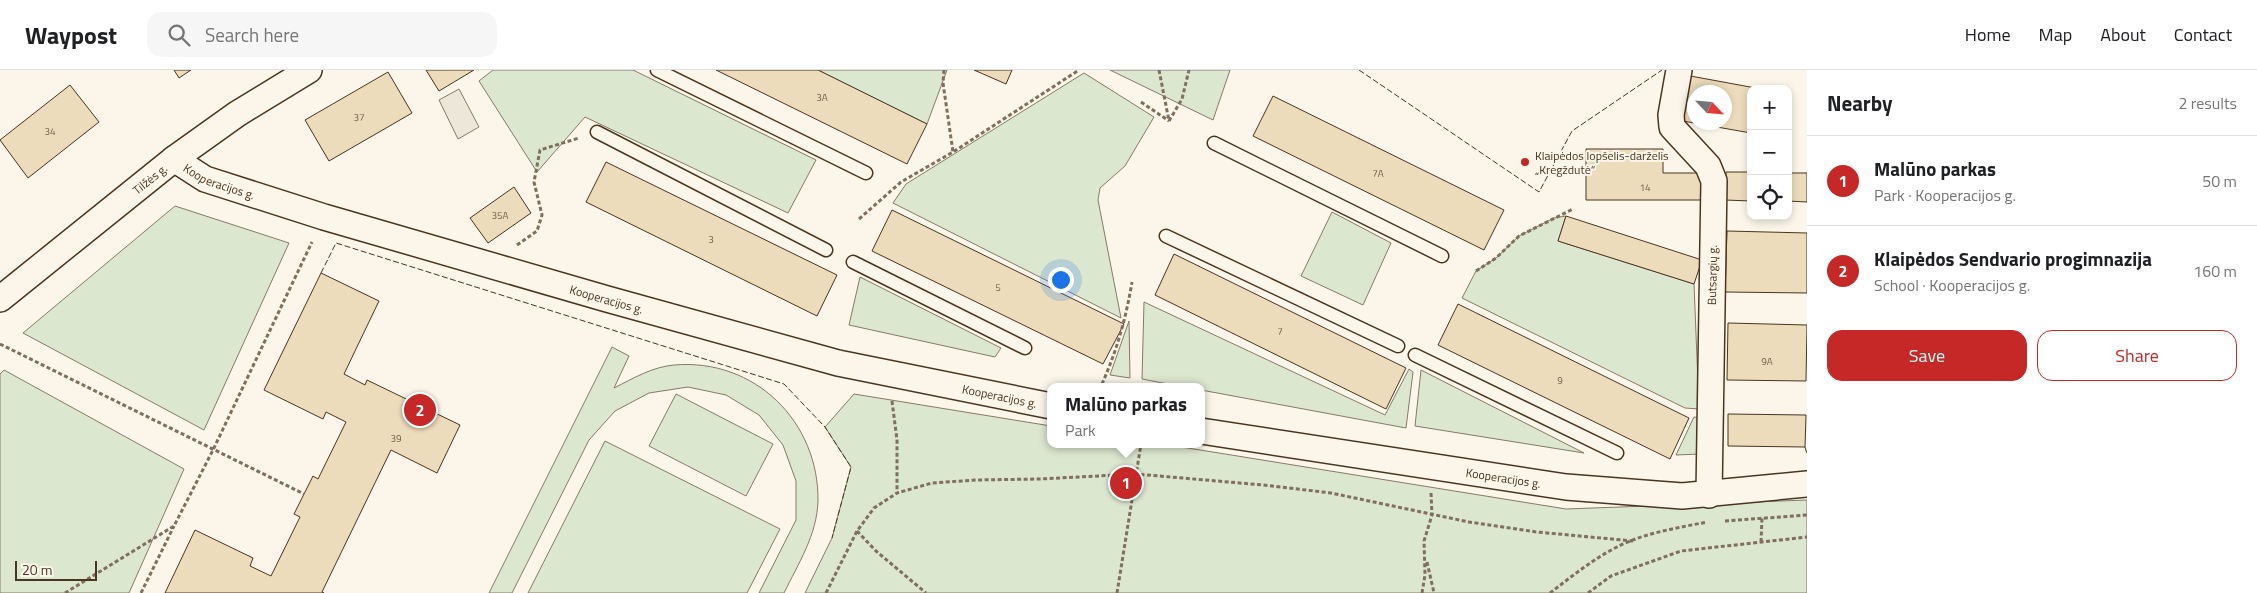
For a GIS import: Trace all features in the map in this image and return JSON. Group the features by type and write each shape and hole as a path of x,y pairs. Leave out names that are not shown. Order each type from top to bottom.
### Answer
{"street":[{"name":"Tilžės g.","path":"0,299 174,158 237,114 309,70"},
{"name":"Butsargių g.","path":"1679,70 1671,114 1672,127 1708,166 1714,181 1709,495"},
{"name":"Kooperacijos g.","path":"174,158 205,180 487,264 838,363 1047,405"},
{"name":"Kooperacijos g.","path":"1205,433 1566,487 1682,496 1709,495 1807,484"}],"lane":[{"path":"657,70 866,173"},
{"path":"597,132 826,250"},
{"path":"1214,143 1442,256"},
{"path":"1166,236 1398,346"},
{"path":"853,262 1025,348"},
{"path":"1415,355 1617,453"}],"path":[{"path":"944,70 943,82 953,152"},
{"path":"859,218 901,182 953,152 1079,70"},
{"path":"1160,70 1170,121"},
{"path":"1170,121 1182,99 1189,70"},
{"path":"1141,102 1170,121"},
{"path":"487,264 537,231 542,215 534,182 540,150 597,132"},
{"path":"1476,271 1496,258 1520,236 1572,209"},
{"path":"141,593 213,450 324,217"},
{"path":"1102,383 1124,326 1132,282"},
{"path":"0,344 304,494"},
{"path":"887,374 898,440 896,493"},
{"path":"1117,593 1140,448"},
{"path":"826,593 857,530 874,508 896,493 932,483 1136,474 1331,493 1432,515 1537,532 1633,541"},
{"path":"1422,593 1425,575 1424,544 1432,515"},
{"path":"1550,593 1588,564 1618,546 1651,534 1706,522 1807,515"},
{"path":"65,593 174,526"},
{"path":"857,530 876,551 926,593"},
{"path":"1588,593 1611,576 1681,551 1807,537"},
{"path":"1424,544 1434,593"}],"green space":[{"path":"493,70 633,70 816,160 788,213 585,117 537,172 479,81"},
{"path":"818,70 947,70 927,124"},
{"path":"1110,70 1230,70 1213,120"},
{"path":"1084,73 1154,117 1125,166 1100,188 1098,200 1121,318 893,203 906,184"},
{"path":"175,206 289,243 204,430 23,333"},
{"path":"1332,212 1391,243 1363,305 1301,276"},
{"path":"1566,216 1558,241 1694,284 1699,409 1685,408 1462,298 1476,271 1496,258 1519,236 1554,218"},
{"path":"860,277 1001,348 995,357 849,325"},
{"path":"1144,302 1385,415 1409,369 1413,372 1406,428 1205,391 1205,383 1162,383 1142,379"},
{"path":"1129,321 1130,378 1110,375"},
{"path":"612,347 629,356 614,388 643,374 666,366 703,366 731,372 755,384 777,401 794,421 807,445 815,472 818,501 817,514 810,537 801,560 784,593 759,593 796,520 796,481 783,445 759,415 726,395 688,387 649,393 615,411 589,440 512,593 489,593"},
{"path":"4,370 184,469 129,593 0,593 0,374"},
{"path":"1421,370 1584,453 1415,426"},
{"path":"676,394 773,444 746,496 649,446"},
{"path":"854,394 1047,425 1047,448 1188,448 1566,509 1807,500 1807,593 805,593 832,538 851,467 825,427"},
{"path":"1694,417 1702,418 1700,454 1676,455"},
{"path":"605,441 780,529 747,593 528,593"}],"shaded area":[{"path":"459,89 479,127 458,139 439,100"}],"building":[{"path":"174,70 191,70 179,78"},
{"path":"426,70 474,70 439,91"},
{"path":"716,70 818,70 927,124 907,164"},
{"path":"974,70 1012,70 1006,84"},
{"path":"388,72 412,113 329,161 305,120"},
{"path":"1685,75 1747,86 1747,132 1732,130 1732,85 1687,85 1687,122 1677,120"},
{"path":"70,85 99,122 28,178 0,140"},
{"path":"1273,96 1504,210 1484,250 1253,136"},
{"path":"1586,149 1663,149 1663,173 1704,173 1704,200 1586,200"},
{"path":"606,162 837,275 817,316 586,202"},
{"path":"1726,172 1747,172 1747,201 1725,200"},
{"path":"1792,173 1807,173 1807,202 1792,201"},
{"path":"514,187 531,213 488,243 470,218"},
{"path":"892,210 1124,324 1103,364 872,251"},
{"path":"1566,216 1702,260 1694,284 1558,241"},
{"path":"1727,231 1807,233 1807,293 1725,292"},
{"path":"1174,254 1406,368 1386,409 1155,295"},
{"path":"321,273 379,301 344,374 365,385 367,380 460,425 437,473 391,450 322,592 324,593 165,593 195,530 253,558 250,566 271,576 300,517 294,514 313,476 318,479 346,422 326,412 323,419 264,390"},
{"path":"1458,304 1689,418 1670,459 1438,345"},
{"path":"1728,323 1807,325 1806,381 1727,380"},
{"path":"1728,414 1806,415 1805,447 1728,446"}],"fence":[{"path":"1359,70 1539,192 1572,131 1662,70"},
{"path":"321,273 336,243 784,384 825,427 851,467 832,538"},
{"path":"1805,447 1807,454"}],"place":[{"name":"Klaipėdos lopšelis-darželis „Kregždutė“","path":"1525,162"},
{"name":"Klaipėdos Sendvario progimnazija","path":"420,410"},
{"name":"Malūno parkas","path":"1126,483"}]}
